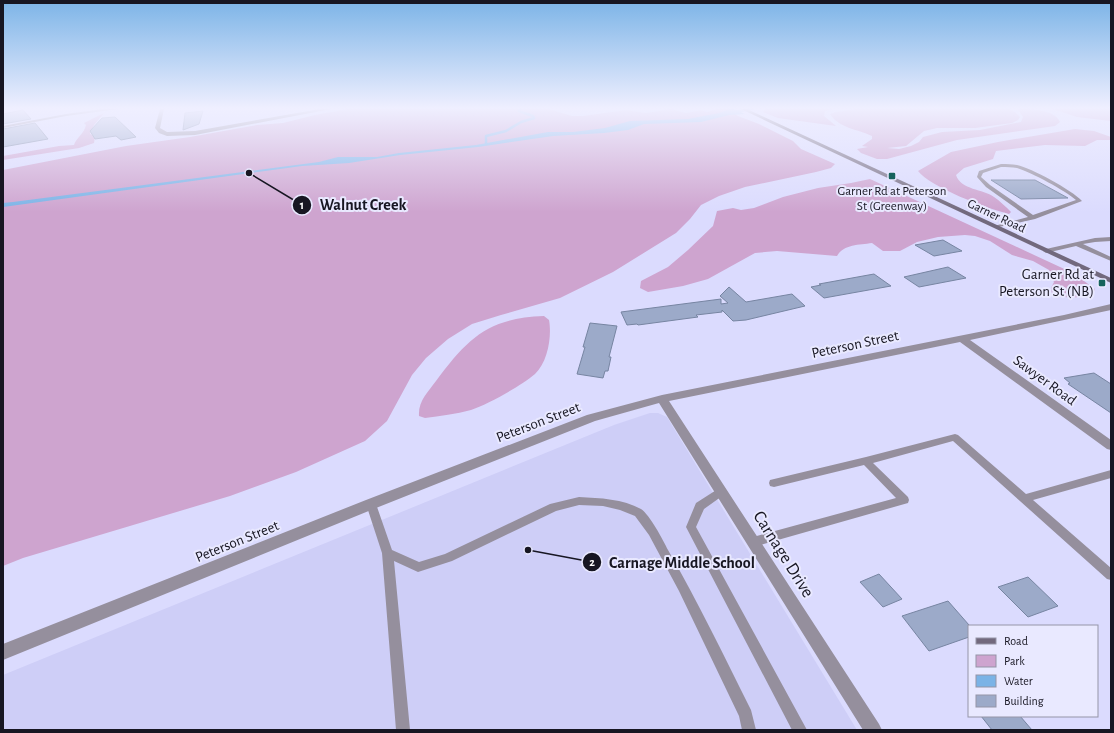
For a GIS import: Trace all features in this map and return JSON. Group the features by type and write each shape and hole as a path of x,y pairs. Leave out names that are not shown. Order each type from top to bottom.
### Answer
{"main road":[{"name":"Garner Road","path":"816,143 1111,281"}],"street":[{"name":"Peterson Street","path":"3,652 371,504 591,418 662,399 1111,307"},
{"name":"Sawyer Road","path":"961,338 1111,446"},
{"name":"Carnage Drive","path":"662,399 873,730"}],"lane":[{"path":"996,227 1033,218 1079,201 1073,194 1029,170 1017,166 1005,165 992,167 981,172 978,177 988,186 1033,218"},
{"path":"1046,251 1095,240 1111,239"},
{"path":"1077,244 1111,259"},
{"path":"774,483 866,461 954,436 1111,574"},
{"path":"753,542 904,500 866,461"},
{"path":"1024,498 1111,474"},
{"path":"721,491 700,506 691,527 800,730"},
{"path":"388,553 418,567 448,558 554,507 579,501 610,503 639,513 653,532 684,587 746,715 749,730"},
{"path":"371,504 388,553 403,730"}],"shaded area":[{"path":"650,413 658,413 667,417 857,730 3,730 3,675 614,425"}],"green space":[{"path":"75,143 93,143 79,148 3,160 3,156 59,146 74,145"},
{"path":"146,143 795,143 801,149 835,164 831,168 745,187 719,196 701,205 676,233 613,272 560,298 472,324 448,339 426,358 412,375 387,421 365,441 296,472 230,496 23,558 3,566 3,170"},
{"path":"866,143 909,143 906,146 887,148 899,149 917,143 945,143 887,159 877,159 861,153 857,149 868,147 862,146"},
{"path":"992,143 1091,143 1085,146 1045,145 996,151 993,159 964,168 956,175 962,184 989,194 1003,204 1011,212 1009,214 960,197 934,184 918,171 951,152"},
{"path":"870,179 1073,273 1095,289 1093,294 1063,297 1052,294 1051,288 1054,282 1049,270 1033,261 1012,255 990,241 975,236 965,235 938,237 917,242 900,251 883,251 872,243 848,247 837,256 777,251 755,253 708,279 683,286 648,292 640,288 641,281 668,267 713,226 717,211 733,208 741,210 754,208 783,197 818,188"},
{"path":"544,316 549,320 550,326 548,348 543,363 535,374 504,394 471,410 425,418 419,416 420,406 427,393 458,353 469,342 494,326 508,321"}],"water":[{"path":"504,143 400,155 349,163 302,166 3,207 3,203 319,162 338,157 377,157 399,153"}],"building":[{"path":"3,143 24,143 3,147"},
{"path":"991,180 1035,180 1068,198 1021,199"},
{"path":"943,240 962,251 934,256 915,245"},
{"path":"948,267 966,278 919,287 904,277"},
{"path":"874,274 891,286 824,298 811,287 821,285 819,284"},
{"path":"729,287 746,302 792,294 805,306 746,320 733,321 722,310 722,312 696,315 698,317 638,325 627,325 621,312 721,299 721,304 728,303 720,296"},
{"path":"590,323 617,326 609,357 611,357 608,371 605,371 603,378 577,374"},
{"path":"1094,373 1111,384 1111,413 1068,384 1070,383 1064,378"},
{"path":"879,574 902,599 883,607 860,582"},
{"path":"1028,577 1058,606 1028,617 998,587"},
{"path":"948,601 969,625 968,637 929,651 902,616"},
{"path":"982,717 1021,717 1032,730 992,730"}],"place":[{"name":"Walnut Creek","path":"249,173"},
{"name":"Garner Rd at Peterson St (Greenway)","path":"892,176"},
{"name":"Garner Rd at Peterson St (NB)","path":"1102,283"},
{"name":"Carnage Middle School","path":"528,550"}]}
